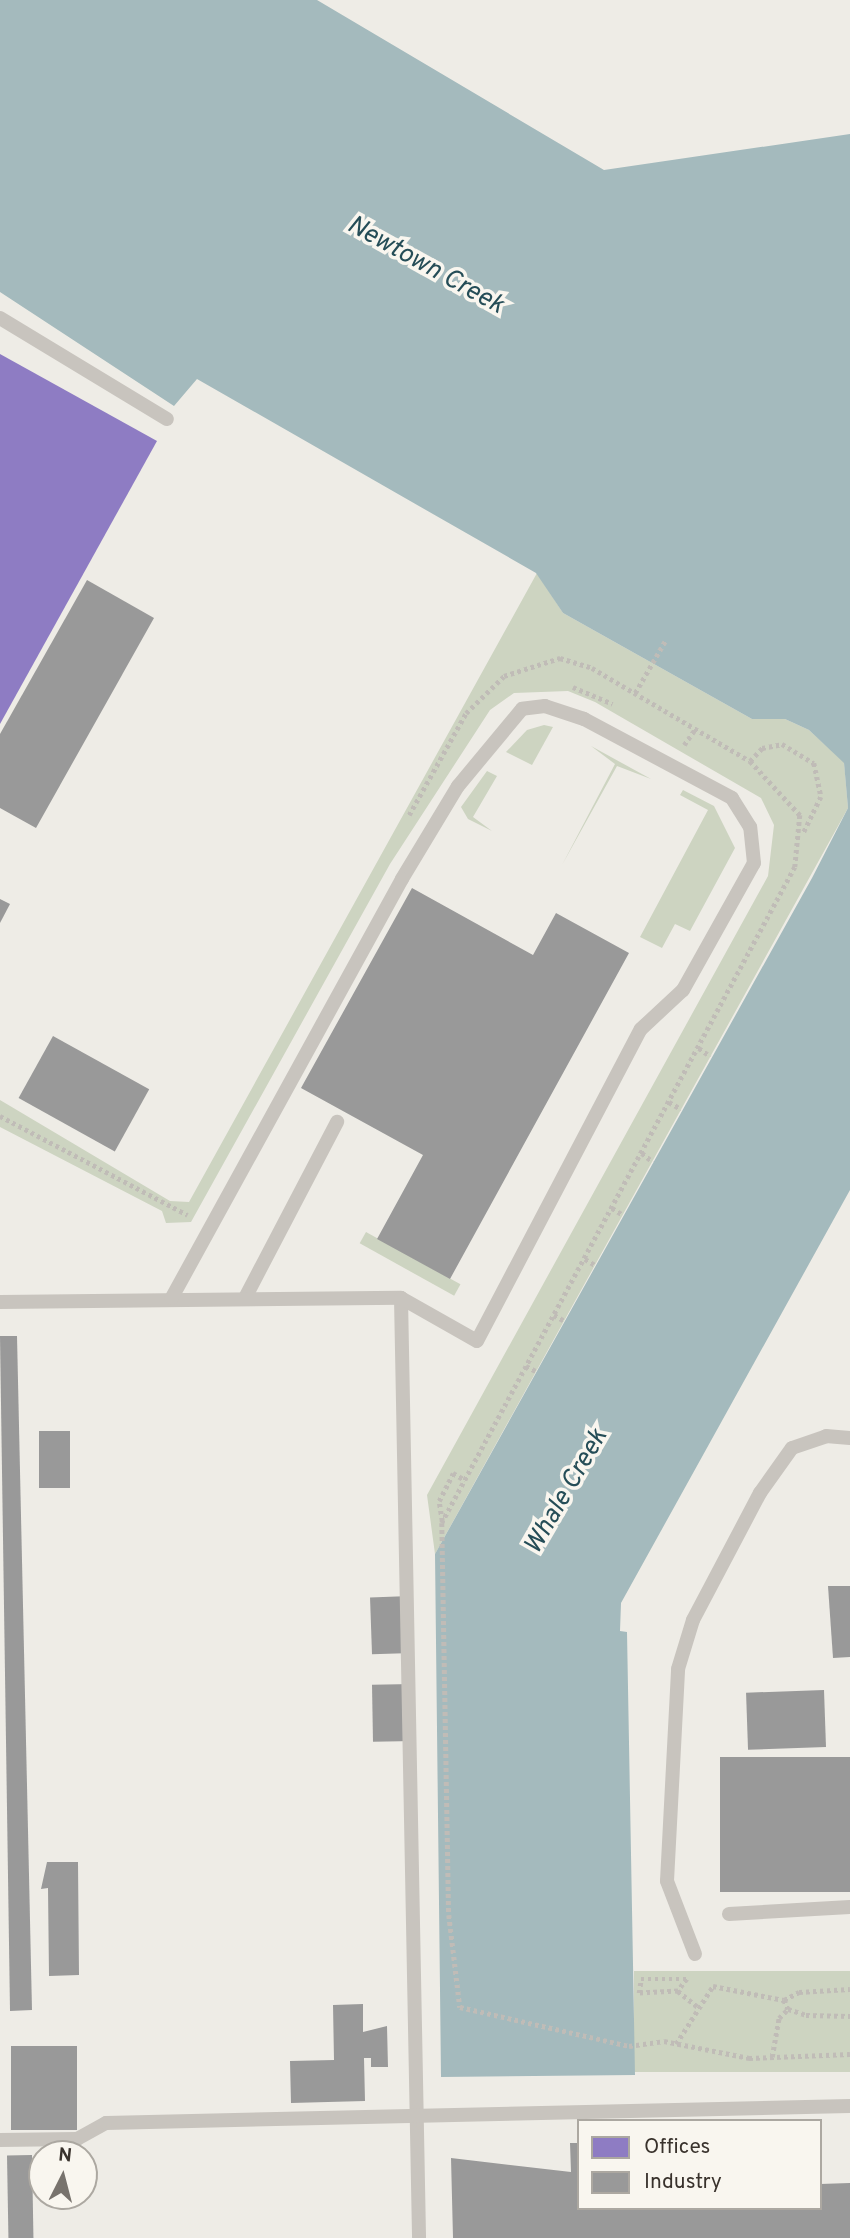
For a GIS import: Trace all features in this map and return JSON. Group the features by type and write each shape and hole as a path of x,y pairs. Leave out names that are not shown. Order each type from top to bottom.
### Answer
{"lane":[{"path":"0,318 167,419"},
{"path":"0,1302 172,1298 401,1298 477,1342 641,1029 683,989 754,863 750,827 732,798 584,719 545,706 522,709 458,786 172,1298"},
{"path":"245,1298 337,1122"},
{"path":"401,1298 419,2238"},
{"path":"695,1954 667,1881 678,1669 690,1632 760,1493 792,1448 826,1436 850,1438"},
{"path":"729,1914 850,1907"},
{"path":"0,2140 77,2139 106,2123 850,2106"}],"path":[{"path":"635,693 665,641"},
{"path":"406,821 466,713 504,676 560,658 635,693 750,761 800,815 803,834"},
{"path":"685,745 695,729"},
{"path":"442,1523 795,867 803,834 821,797 814,763 782,744 762,748 750,761"},
{"path":"699,1048 710,1056"},
{"path":"669,1102 681,1109"},
{"path":"0,1116 186,1218 193,1206"},
{"path":"642,1153 653,1162"},
{"path":"612,1208 623,1215"},
{"path":"584,1259 595,1265"},
{"path":"554,1315 565,1321"},
{"path":"526,1366 536,1371"},
{"path":"465,1480 453,1473 439,1501 442,1523 449,1915 460,2007 635,2045 676,2044 772,2057 850,2054"},
{"path":"678,1991 687,1979 641,1979 639,1993 678,1991 698,2007"},
{"path":"676,2044 713,1986 784,2000 799,1992 850,1989"},
{"path":"784,2000 788,2009"},
{"path":"788,2009 850,2015"},
{"path":"772,2057 779,2018 788,2009"}],"green space":[{"path":"537,573 563,613 752,719 785,719 809,730 844,762 848,808 435,1554 427,1495 768,876 774,825 761,798 595,702 568,691 514,693 490,710 390,864 191,1222 166,1223 162,1211 0,1127 0,1100 170,1201 189,1202"},
{"path":"544,725 553,727 532,765 506,752 527,730"},
{"path":"591,746 651,779 617,766 562,865 615,764"},
{"path":"487,771 497,776 473,817 492,831 468,819 461,807"},
{"path":"683,790 714,806 735,848 690,931 675,924 662,948 640,937 708,810 680,795"},
{"path":"366,1232 460,1284 454,1296 360,1243"},
{"path":"634,1971 850,1971 850,2072 634,2072"}],"water":[{"path":"0,0 317,0 604,170 850,134 850,1190 621,1603 620,1631 627,1632 635,2075 441,2077 435,1554 812,878 848,808 844,763 809,730 785,719 752,719 563,613 536,573 197,379 174,406 0,292"}],"building: Offices":[{"path":"0,354 157,441 0,724"}],"building: Industry":[{"path":"87,580 154,618 36,828 0,808 0,734"},
{"path":"412,888 533,955 556,913 629,953 450,1279 377,1239 423,1155 301,1088"},
{"path":"0,899 10,904 0,923"},
{"path":"53,1036 149,1089 115,1151 19,1098"},
{"path":"0,1336 17,1336 32,2010 10,2011"},
{"path":"39,1431 70,1431 70,1488 39,1488"},
{"path":"828,1586 850,1586 850,1657 833,1658"},
{"path":"410,1596 412,1653 372,1654 370,1597"},
{"path":"413,1684 414,1741 373,1742 372,1685"},
{"path":"824,1690 826,1747 748,1750 746,1693"},
{"path":"720,1757 850,1757 850,1892 720,1892"},
{"path":"47,1862 78,1862 79,1975 49,1976 48,1888 41,1889"},
{"path":"363,2004 363,2032 387,2026 388,2067 371,2067 371,2058 364,2058 365,2101 291,2103 290,2061 334,2060 333,2005"},
{"path":"11,2046 77,2046 77,2130 11,2130"},
{"path":"570,2143 577,2143 577,2210 822,2210 822,2184 850,2183 850,2238 453,2238 451,2158 571,2172"},
{"path":"7,2155 28,2155 28,2210 33,2210 33,2238 8,2238"}],"water label":[{"name":"Newtown Creek","path":"425,266"},
{"name":"Whale Creek","path":"567,1492"}]}
